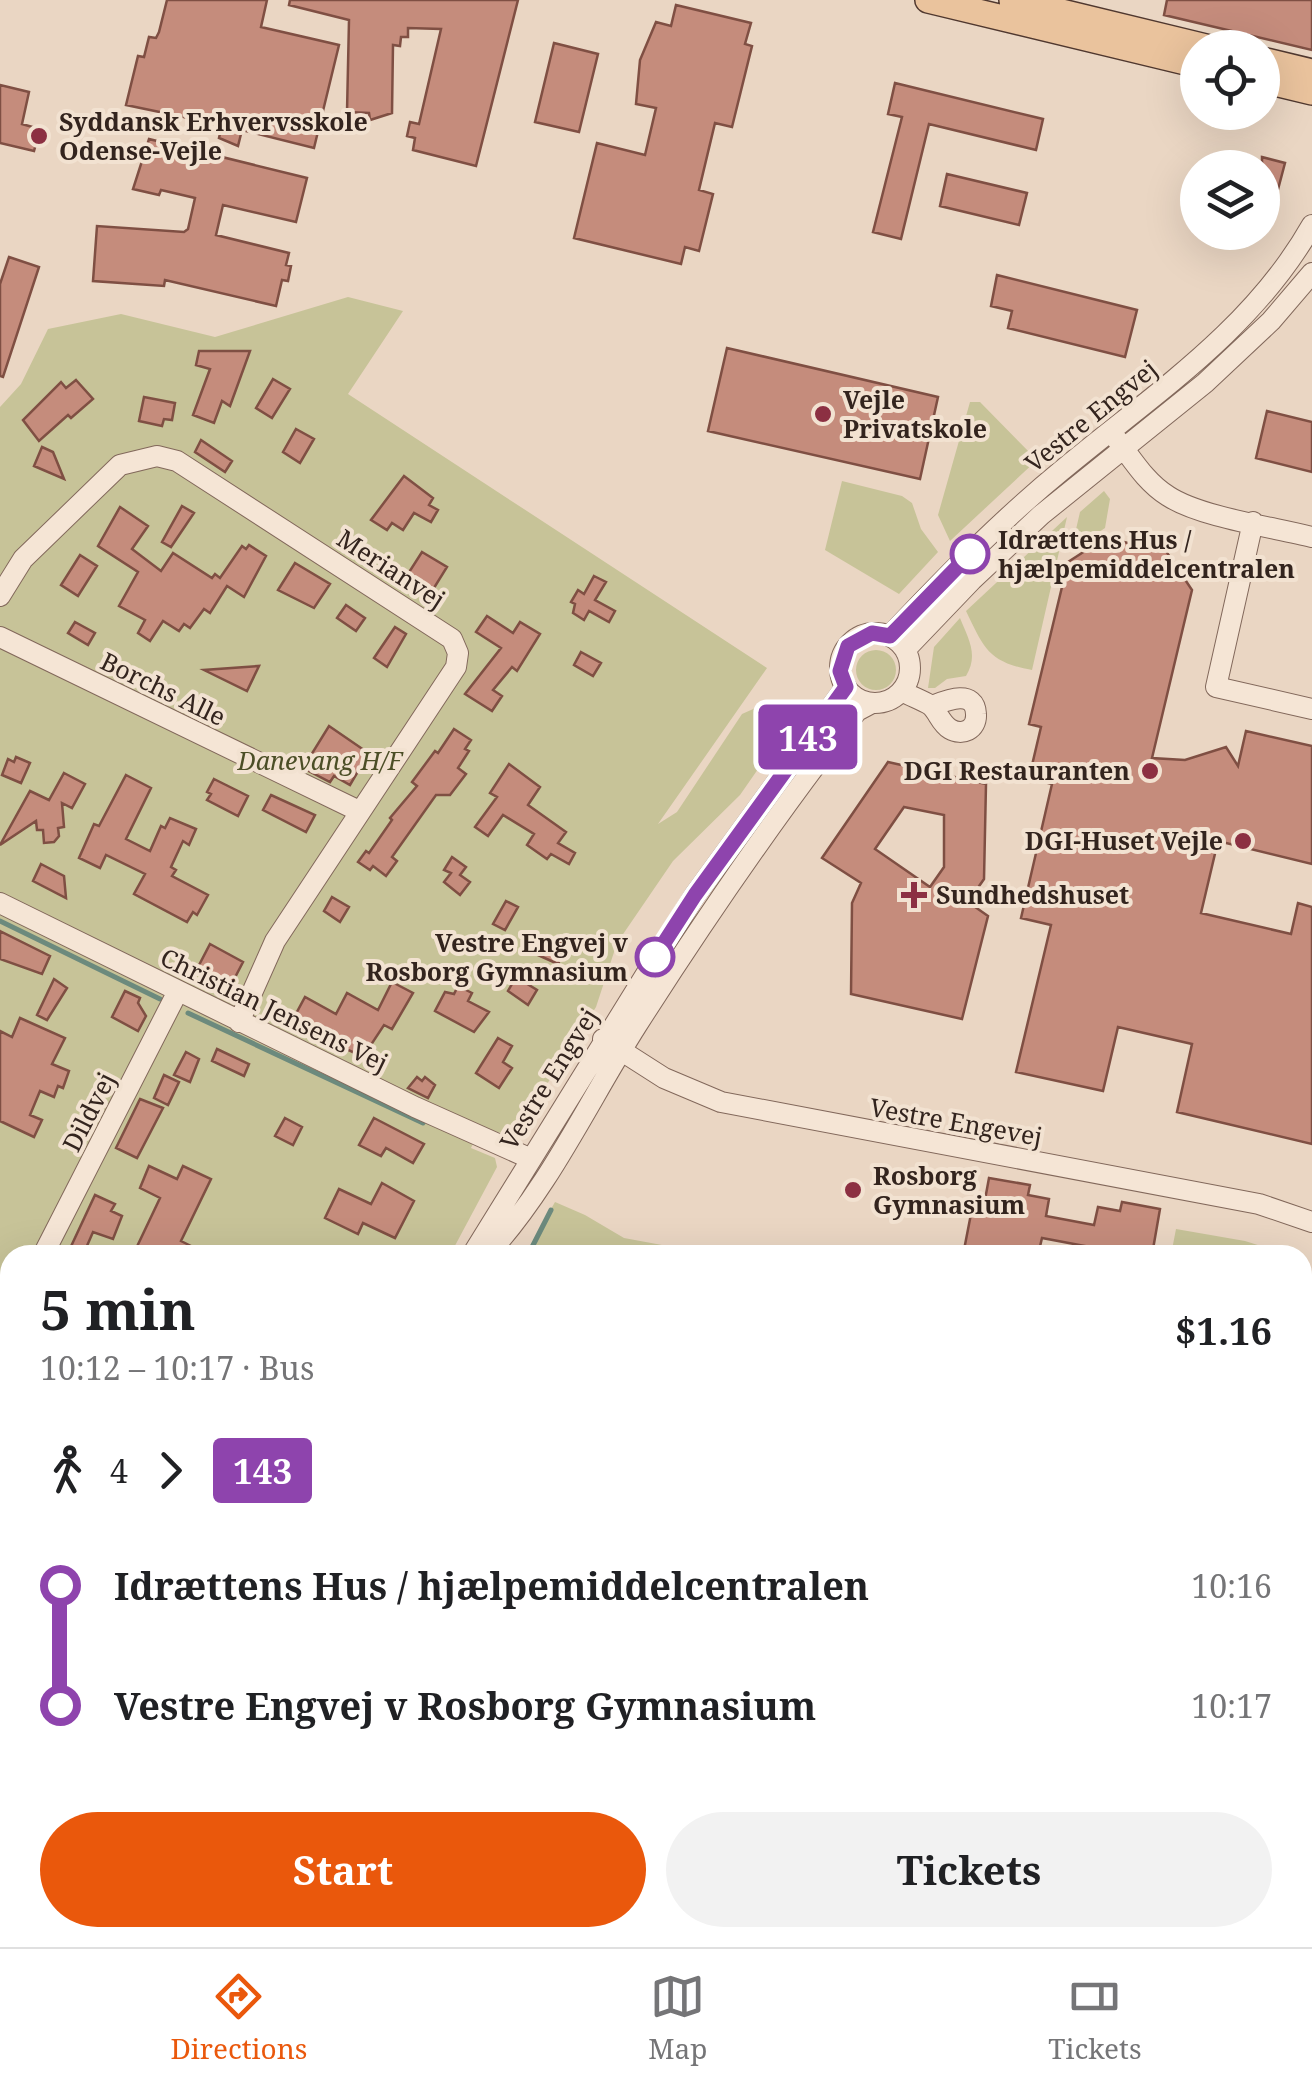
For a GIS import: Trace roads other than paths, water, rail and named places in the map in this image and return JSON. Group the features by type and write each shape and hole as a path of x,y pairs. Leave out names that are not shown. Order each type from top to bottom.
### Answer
{"main road":[{"path":"928,0 1087,19 1180,58"},
{"path":"1012,0 1180,41"},
{"path":"1280,64 1312,72"},
{"path":"1280,84 1312,92"}],"street":[{"name":"Vestre Engvej","path":"1117,440 1234,329 1287,266 1312,226"},
{"name":"Vestre Engvej","path":"898,643 957,565 1062,470 1205,383 1312,274"},
{"path":"1117,440 1168,497 1201,510 1312,537"},
{"name":"Merianvej","path":"0,596 23,559 120,465 157,456 177,460 452,639 458,653 456,667 275,941 238,1022"},
{"path":"1254,522 1216,687 1312,709"},
{"path":"872,633 898,643 910,667 902,691 888,701 872,703 857,698 846,687 840,671 848,646 872,633"},
{"name":"Borchs Alle","path":"0,637 359,811"},
{"name":"Vestre Engvej","path":"496,1245 522,1214 695,895 846,687"},
{"path":"902,691 932,706"},
{"name":"Vestre Engvej","path":"478,1245 529,1158 760,839 857,711 872,703"},
{"name":"Christian Jensens Vej","path":"0,903 238,1022 529,1158"},
{"name":"Dildvej","path":"48,1245 178,991"},
{"name":"Vestre Engevej","path":"612,1045 664,1078 721,1102 1259,1204 1312,1222"}],"waterway":[{"path":"0,921 160,999"},
{"path":"188,1013 423,1123"},
{"path":"533,1245 551,1210"}],"place":[{"name":"Syddansk Erhvervsskole Odense-Vejle","path":"39,136"},
{"name":"Vejle Privatskole","path":"823,414"},
{"name":"Idrættens Hus / hjælpemiddelcentralen","path":"970,554"},
{"name":"DGI Restauranten","path":"1150,771"},
{"name":"DGI-Huset Vejle","path":"1243,841"},
{"name":"Sundhedshuset","path":"914,895"},
{"name":"Vestre Engvej v Rosborg Gymnasium","path":"655,957"},
{"name":"Rosborg Gymnasium","path":"853,1190"}],"park label":[{"name":"Danevang H/F","path":"320,761"}]}
